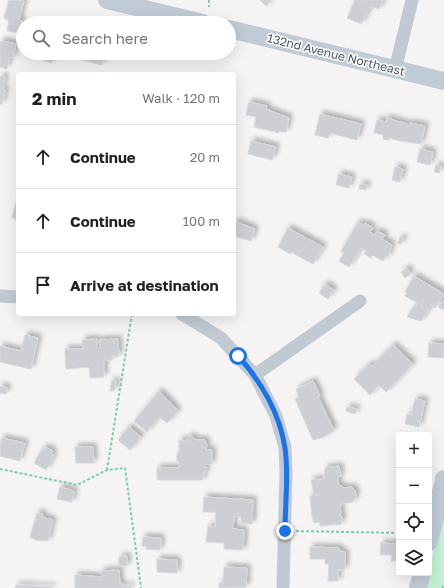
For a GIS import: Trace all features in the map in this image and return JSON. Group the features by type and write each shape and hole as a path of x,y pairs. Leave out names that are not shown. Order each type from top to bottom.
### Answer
{"street":[{"path":"107,0 206,15"},
{"path":"395,70 412,0"},
{"name":"132nd Avenue Northeast","path":"236,31 444,81"},
{"path":"0,296 16,297"},
{"path":"255,375 360,301"},
{"path":"185,316 221,338 255,375 276,416 285,447 286,472 283,588"},
{"path":"429,540 444,479"},
{"path":"418,588 421,576"}],"path":[{"path":"206,15 209,0"},
{"path":"107,470 132,316"},
{"path":"0,469 77,485 107,470 125,468 141,588"},
{"path":"285,531 396,533"}],"green space":[{"path":"444,508 444,588 425,588 428,576 432,576 432,559"}],"building":[{"path":"9,0 24,1 20,16 16,16 16,32 7,31 9,21 4,18"},
{"path":"260,0 271,0 266,6"},
{"path":"355,0 383,0 379,9 371,6 361,24 347,18"},
{"path":"2,41 16,44 13,58 10,57 7,69 0,67 0,43"},
{"path":"44,60 53,60 52,63"},
{"path":"82,60 103,60 102,65"},
{"path":"0,76 5,77 2,90 5,90 2,104 0,104"},
{"path":"249,102 267,106 266,109 289,118 286,132 279,131 279,133 254,127 256,117 246,115"},
{"path":"320,114 361,124 357,140 330,133 328,138 315,135"},
{"path":"387,118 410,125 410,123 425,126 421,144 389,138 389,140 383,139 383,135 374,133 377,120 386,122"},
{"path":"251,141 276,147 272,160 248,154"},
{"path":"420,149 433,152 430,165 417,162"},
{"path":"436,165 441,166 439,173 434,172"},
{"path":"395,167 403,169 400,182 392,180"},
{"path":"339,174 352,177 349,188 336,185"},
{"path":"360,184 367,185 366,190 359,189"},
{"path":"16,202 16,219 12,218"},
{"path":"236,222 255,229 251,241 236,237"},
{"path":"358,222 364,225 365,223 373,228 370,232 375,235 377,231 385,235 382,239 392,245 388,257 386,256 383,261 372,255 371,258 364,254 366,251 361,248 349,267 339,261 344,253 341,251"},
{"path":"288,228 323,247 313,264 278,247"},
{"path":"401,237 404,239 401,244 397,243"},
{"path":"407,268 411,274 405,278 401,272"},
{"path":"414,276 444,294 435,308 431,305 421,321 407,317 414,306 416,307 418,303 405,296 407,293 405,292"},
{"path":"325,284 334,290 328,299 319,293"},
{"path":"442,301 444,302 444,310 438,307"},
{"path":"25,335 38,338 31,369 0,362 0,346 21,351"},
{"path":"97,339 97,348 100,348 99,340 118,339 119,356 112,356 112,360 104,360 104,377 90,378 89,367 66,369 65,349 83,349 82,340"},
{"path":"429,343 444,344 444,358 428,357"},
{"path":"393,345 413,364 386,392 379,385 370,395 354,379 369,364 372,366"},
{"path":"112,380 116,381 114,391 110,391"},
{"path":"313,381 320,396 318,397 334,430 324,437 313,440 295,399 299,398 296,389"},
{"path":"0,386 7,387 6,394 0,393"},
{"path":"159,391 178,411 167,423 159,417 147,432 134,421"},
{"path":"415,399 425,401 419,427 405,424 407,414 411,415"},
{"path":"347,407 357,409 355,414 346,411"},
{"path":"129,427 141,437 130,450 118,440"},
{"path":"192,436 196,440 205,440 207,446 205,450 212,450 212,464 205,464 206,468 205,474 203,474 203,480 157,480 157,468 179,468 177,452 179,453 179,440 186,441 188,437"},
{"path":"1,438 25,443 20,461 0,456"},
{"path":"45,447 53,451 51,454 54,455 46,470 34,463 42,449 44,450"},
{"path":"75,447 93,447 94,463 76,463"},
{"path":"339,466 341,476 338,476 338,484 344,488 351,487 355,490 356,497 353,502 340,504 341,514 339,514 342,516 341,524 320,526 319,522 314,523 310,496 320,495 314,495 311,480 324,479 325,468"},
{"path":"60,487 74,491 72,502 57,499"},
{"path":"204,497 253,500 252,524 241,523 241,517 234,516 233,529 244,530 243,550 224,549 224,543 206,542 208,526 215,527 216,512 203,512"},
{"path":"37,513 43,514 42,517 53,520 48,541 36,540 30,537"},
{"path":"143,537 161,538 160,550 146,549 146,546 142,546"},
{"path":"381,543 396,544 396,561 391,561 392,555 380,555"},
{"path":"310,547 339,548 339,551 345,552 345,569 338,570 338,581 328,581 329,564 325,564 325,559 310,559"},
{"path":"127,556 127,566 119,566 119,557"},
{"path":"157,559 177,560 177,573 157,572"},
{"path":"224,567 247,568 246,587 219,588 219,583 223,583"},
{"path":"119,570 120,584 122,584 122,586 131,586 131,588 75,588 75,575 102,577 101,571"},
{"path":"16,585 53,587 53,588 15,588"}],"route":[{"path":"238,356 255,375 276,416 285,447 285,531"}]}
